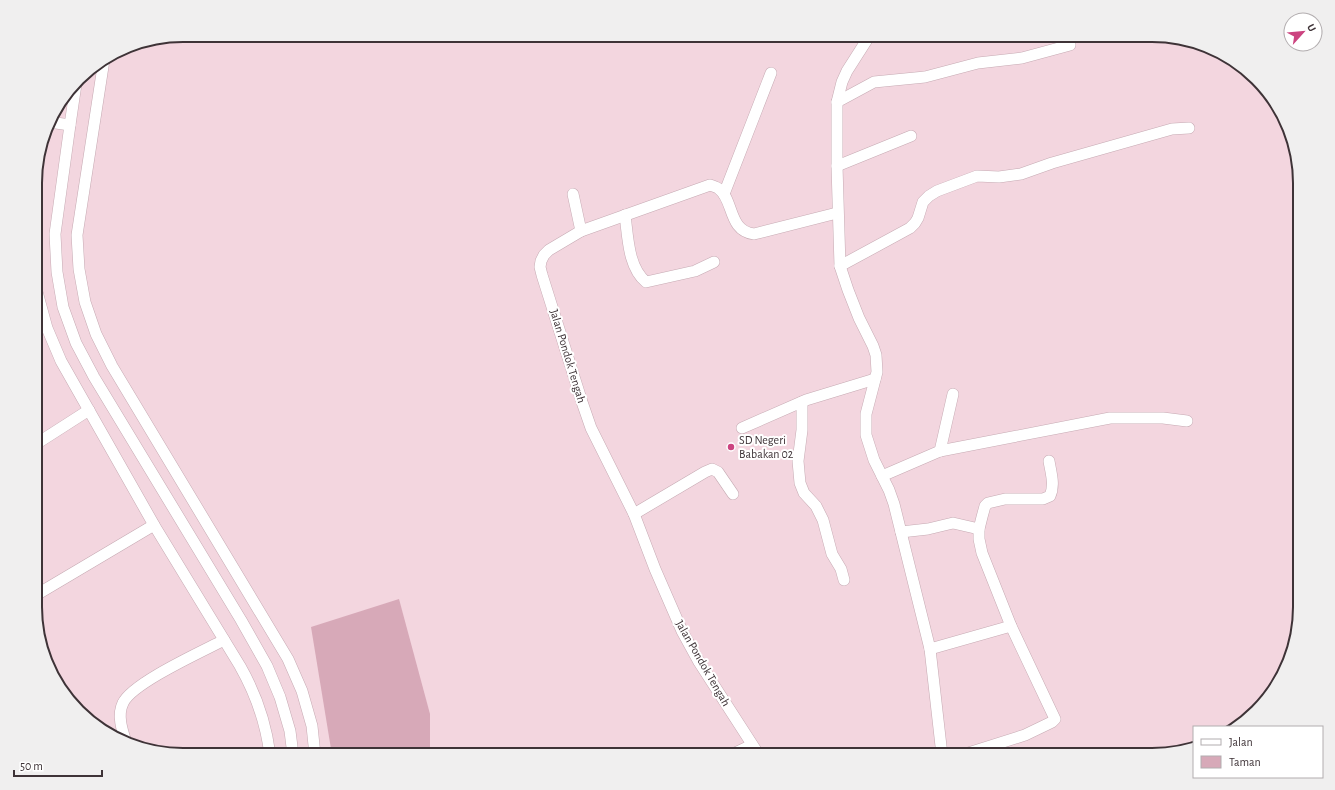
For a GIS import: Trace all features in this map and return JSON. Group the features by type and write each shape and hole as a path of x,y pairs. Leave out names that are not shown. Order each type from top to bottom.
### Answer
{"street":[{"path":"866,42 847,71 842,82 837,102 836,166 840,266 859,318 874,350 877,364 865,425 869,448 894,504 930,649 941,748"},
{"path":"837,102 874,82 925,77 978,63 1022,58 1070,45"},
{"path":"103,67 77,235 79,269 85,302 96,334 112,366 288,658 302,691 312,726 314,748"},
{"path":"771,73 724,194 731,211 739,226 746,233 754,234 837,213"},
{"path":"75,93 55,234 58,279 64,307 76,343 94,377 241,620 267,666 280,697 290,731 292,748"},
{"path":"56,123 70,125"},
{"path":"840,266 910,228 918,218 923,202 929,196 977,176 999,177 1021,174 1172,129 1189,128"},
{"path":"836,166 911,136"},
{"name":"Jalan Pondok Tengah","path":"724,194 719,188 710,185 581,231 549,250 544,255 540,267 591,428 634,514 655,569 682,631 699,662 755,748"},
{"path":"573,194 581,231"},
{"path":"625,216 632,259 641,278 646,282 695,271 714,262"},
{"path":"42,310 53,345 89,410 154,525 251,686 265,727 269,748"},
{"path":"742,428 802,402 875,379"},
{"path":"940,451 953,394"},
{"path":"802,402 802,430 798,461 800,483 804,493 816,506 823,520 832,554 841,569 844,580"},
{"path":"42,440 89,410"},
{"path":"882,476 940,451 1110,418 1163,418 1187,421"},
{"path":"984,748 1025,735 1052,722 1055,719 1011,626 982,553 979,539 979,529 985,506 988,503 1005,499 1043,499 1050,496 1052,491 1052,481 1049,461"},
{"path":"634,514 706,472 712,470 718,472 733,494"},
{"path":"901,532 928,529 953,523 979,529"},
{"path":"42,590 154,525"},
{"path":"930,649 1011,626"},
{"path":"124,735 120,716 123,703 133,691 150,679 224,640"},
{"path":"744,748 752,744"}],"green space":[{"path":"399,599 430,714 430,748 331,748 311,627"}],"place":[{"name":"SD Negeri Babakan 02","path":"731,447"}]}
